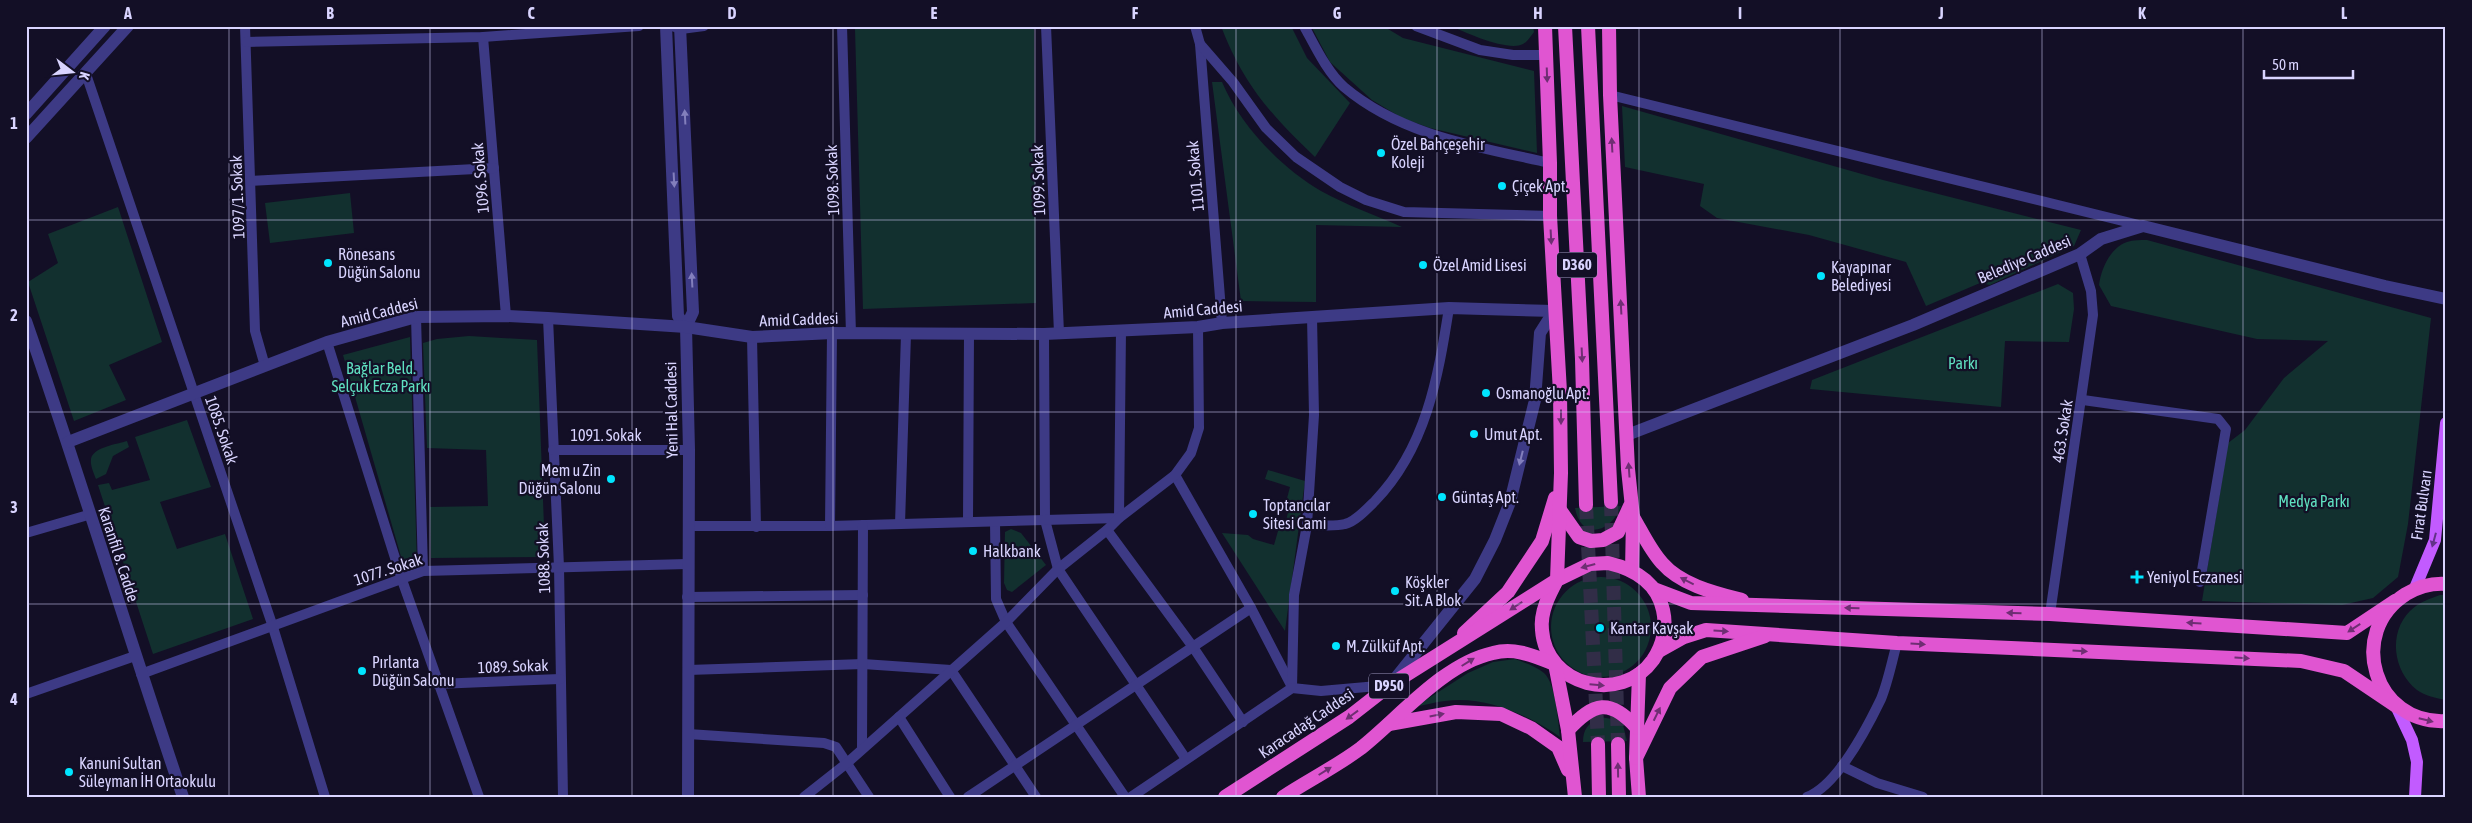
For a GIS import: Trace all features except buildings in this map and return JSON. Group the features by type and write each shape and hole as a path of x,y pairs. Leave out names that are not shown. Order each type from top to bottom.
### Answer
{"highway":[{"path":"1545,26 1550,216 1560,392 1561,473 1557,580 1543,613 1542,631 1546,648 1555,664 1568,730 1575,797"},
{"name":"D360","path":"1565,26 1582,359 1586,505"},
{"name":"D360","path":"1588,26 1611,502"},
{"path":"1610,26 1610,95 1632,510 1632,571"},
{"path":"1447,650 1508,592 1542,541 1561,473"},
{"path":"1560,509 1569,525 1579,537 1591,541 1603,540 1618,532 1632,510"},
{"path":"1632,510 1661,562 1673,573 1691,584 1767,606"},
{"path":"1555,664 1571,677 1590,685 1611,686 1630,680 1647,668 1659,651 1664,635 1665,619 1661,603 1654,589 1641,576 1632,571 1608,563 1590,564 1557,580"},
{"name":"Karacadağ Caddesi","path":"1225,797 1349,717 1390,685 1557,580"},
{"path":"1654,589 1691,603 2050,614 2347,632 2415,588 2438,583 2446,584"},
{"path":"2395,601 2380,619 2373,642 2373,666 2381,688 2396,706"},
{"path":"1659,651 1684,637 1706,630 1774,633 1897,643 2301,661 2344,670 2414,717 2435,722 2446,721"},
{"path":"1636,758 1670,688 1702,657 1774,633"},
{"name":"D950","path":"1283,797 1359,749 1423,695 1476,657 1495,652 1519,651 1555,664"},
{"path":"1638,674 1636,758 1639,797"},
{"path":"1568,730 1590,710 1602,706 1612,707 1626,715 1637,728"},
{"path":"1389,724 1456,712 1501,714 1531,728 1558,747 1574,782"},
{"path":"1598,744 1599,797"},
{"path":"1618,744 1619,797"}],"main road":[{"name":"Fırat Bulvarı","path":"2415,588 2435,540 2446,422"},
{"path":"2396,706 2412,740 2417,762 2415,797"}],"street":[{"path":"26,114 105,26"},
{"path":"26,138 128,26"},
{"name":"1097/1. Sokak","path":"245,26 255,331 265,366"},
{"path":"246,42 483,37 639,26"},
{"path":"666,26 678,316 686,327"},
{"path":"678,27 704,26"},
{"name":"1098. Sokak","path":"842,26 851,334"},
{"name":"1099. Sokak","path":"1046,26 1059,333"},
{"name":"1101. Sokak","path":"1195,26 1200,44 1222,324"},
{"path":"1304,26 1321,56 1343,86 1381,113 1403,124 1460,142 1550,163"},
{"path":"1416,26 1480,50 1513,55 1546,55"},
{"name":"Yeni Hal Caddesi","path":"678,27 693,312 686,327 689,450 687,564 688,797"},
{"name":"1096. Sokak","path":"483,37 506,316"},
{"path":"1200,44 1233,82 1266,128 1296,157 1340,187 1366,200 1404,212 1550,216"},
{"name":"1085. Sokak","path":"86,74 272,624 325,797"},
{"path":"1610,95 2446,299"},
{"path":"251,180 494,168"},
{"name":"Belediye Caddesi","path":"1628,435 1913,324 2080,254 2100,240 2143,226"},
{"name":"463. Sokak","path":"2050,614 2083,400 2093,315 2090,291 2080,254"},
{"path":"1307,525 1346,524 1368,508 1385,490 1414,448 1431,402 1449,308"},
{"name":"Amid Caddesi","path":"68,442 327,342 416,317 506,316 548,318 686,327 752,337 832,333 1044,334 1198,327 1449,308 1554,311"},
{"path":"1131,797 1292,688 1321,691 1390,685 1475,579 1495,540 1510,502 1535,400 1540,333 1554,311"},
{"path":"416,317 423,571"},
{"path":"1292,688 1294,595 1307,525 1314,415 1312,317"},
{"name":"1088. Sokak","path":"548,318 559,567 563,797"},
{"name":"Karanfil 8. Cadde","path":"26,322 68,442 88,514 135,656 184,797"},
{"path":"804,797 847,763 862,747 899,717 1006,622 1058,569 1107,530 1119,518 1175,475 1192,453 1199,428 1198,327"},
{"path":"1119,518 1121,330"},
{"path":"830,526 832,333"},
{"path":"900,524 906,334"},
{"path":"968,521 969,334"},
{"path":"1044,334 1044,520 1058,569 1186,760"},
{"path":"752,337 756,527"},
{"path":"327,342 402,580 437,684 479,797"},
{"path":"2083,400 2218,419 2226,429 2200,582"},
{"name":"1091. Sokak","path":"553,450 689,450"},
{"path":"1175,475 1251,608 1292,688"},
{"path":"26,533 88,514"},
{"path":"688,526 830,526 1119,518"},
{"path":"994,522 996,598 1006,622 1125,797"},
{"path":"862,747 863,524"},
{"path":"1107,530 1194,647 1243,722"},
{"name":"1077. Sokak","path":"141,674 272,624 402,580 423,571 687,564"},
{"path":"687,597 863,594"},
{"path":"968,797 1251,608"},
{"path":"1807,797 1833,777 1852,752 1881,698 1897,643"},
{"path":"26,694 135,656"},
{"path":"688,670 863,664 951,670"},
{"path":"951,670 1036,797"},
{"name":"1089. Sokak","path":"437,684 560,679"},
{"path":"899,717 950,797"},
{"path":"688,734 824,743 836,747 868,797"},
{"path":"1842,766 1877,783 1923,797"}],"green space":[{"path":"923,26 1034,26 1036,303 863,309 855,29"},
{"path":"1221,26 1291,26 1307,58 1350,103 1315,157 1260,98 1239,65"},
{"path":"1311,26 1383,26 1403,38 1534,71 1537,153 1430,128 1402,118 1372,100 1330,62"},
{"path":"1451,26 1533,26 1534,32 1523,44 1508,46 1487,41"},
{"path":"1212,82 1222,82 1239,114 1263,144 1291,170 1321,191 1402,227 1316,225 1316,302 1241,301"},
{"path":"1622,106 1883,180 2081,230 2074,246 1990,285 1980,283 1926,306 1906,262 1809,235 1717,218 1700,206 1704,184 1625,167"},
{"path":"350,193 354,233 270,243 265,203"},
{"path":"118,207 162,342 109,365 126,400 74,421 28,282 58,263 48,234"},
{"name":"Medya Parkı","path":"2147,240 2431,318 2408,524 2398,577 2373,598 2342,605 2202,601 2228,443 2245,430 2284,378 2328,341 2257,339 2111,306 2099,285 2107,260 2116,249 2127,242"},
{"name":"Parkı","path":"2058,284 2073,293 2074,309 2069,342 2005,341 2001,407 1810,389 1812,380"},
{"path":"469,336 537,340 545,553 543,557 431,558 430,507 488,506 486,450 427,448 423,343 437,339"},
{"name":"Bağlar Beld. Selçuk Ecza Parkı","path":"410,337 417,564 404,567 343,355"},
{"path":"187,420 211,487 160,502 177,549 225,534 253,619 153,654 98,485 109,483 112,490 150,480 135,437"},
{"path":"127,441 129,447 113,456 106,474 96,479 91,464 93,455 101,449"},
{"path":"1268,470 1305,481 1285,631 1222,533 1248,535 1253,539 1274,545 1280,524 1285,525 1289,508 1285,506 1290,487 1265,479"},
{"path":"1621,506 1611,522 1597,530 1583,526 1578,519 1575,508"},
{"path":"1011,529 1021,533 1046,565 1012,592 1007,590 1004,583 1005,532"},
{"path":"1601,577 1611,578 1629,585 1643,599 1650,617 1650,637 1643,655 1629,669 1611,676 1601,677 1591,676 1573,669 1559,655 1552,637 1551,627 1552,617 1559,599 1573,585 1591,578"},
{"path":"2440,595 2446,595 2446,700 2435,698 2417,690 2403,673 2396,652 2398,630 2403,620 2417,605"},
{"path":"1515,659 1538,668 1548,678 1556,703 1560,737 1520,714 1490,704 1460,700 1441,701 1415,707 1468,673 1493,662"},
{"path":"1600,717 1612,719 1623,725 1627,741 1583,742 1587,727"}],"tunnel":[{"path":"1611,502 1618,744"},
{"path":"1586,505 1598,744"}],"place":[{"name":"Özel Bahçeşehir Koleji","path":"1381,153"},
{"name":"Çiçek Apt.","path":"1502,186"},
{"name":"Rönesans Düğün Salonu","path":"328,263"},
{"name":"Özel Amid Lisesi","path":"1423,265"},
{"name":"Kayapınar Belediyesi","path":"1821,276"},
{"name":"Osmanoğlu Apt.","path":"1486,393"},
{"name":"Umut Apt.","path":"1474,434"},
{"name":"Mem u Zin Düğün Salonu","path":"611,479"},
{"name":"Güntaş Apt.","path":"1442,497"},
{"name":"Toptancılar Sitesi Cami","path":"1253,514"},
{"name":"Halkbank","path":"973,551"},
{"name":"Yeniyol Eczanesi","path":"2137,577"},
{"name":"Köşkler Sit. A Blok","path":"1395,591"},
{"name":"Kantar Kavşak","path":"1600,628"},
{"name":"M. Zülküf Apt.","path":"1336,646"},
{"name":"Pırlanta Düğün Salonu","path":"362,671"},
{"name":"Kanuni Sultan Süleyman İH Ortaokulu","path":"69,772"}]}
